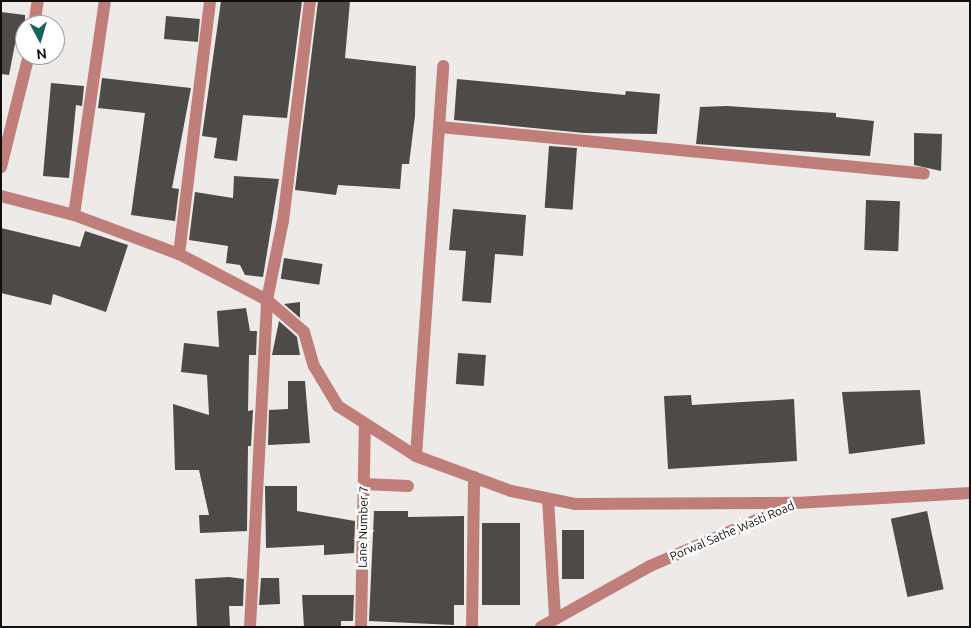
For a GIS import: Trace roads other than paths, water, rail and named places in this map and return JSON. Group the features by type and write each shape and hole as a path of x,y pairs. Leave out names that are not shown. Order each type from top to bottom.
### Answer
{"street":[{"path":"36,15 38,1"},
{"path":"74,215 104,1"},
{"path":"180,254 210,1"},
{"path":"250,627 266,300 283,221 310,1"},
{"path":"1,167 26,65"},
{"path":"416,456 443,66"},
{"path":"440,127 924,174"},
{"path":"1,196 74,215 180,254 266,300 304,332 314,366 338,406 365,427 416,456 474,477 548,499 575,504 796,503"},
{"name":"Lane Number 7","path":"362,627 365,427"},
{"path":"472,627 474,477"},
{"path":"364,484 408,486"},
{"name":"Porwal Sathe Wasti Road","path":"541,627 650,566 796,503 970,493"},
{"path":"548,499 555,618"}]}
